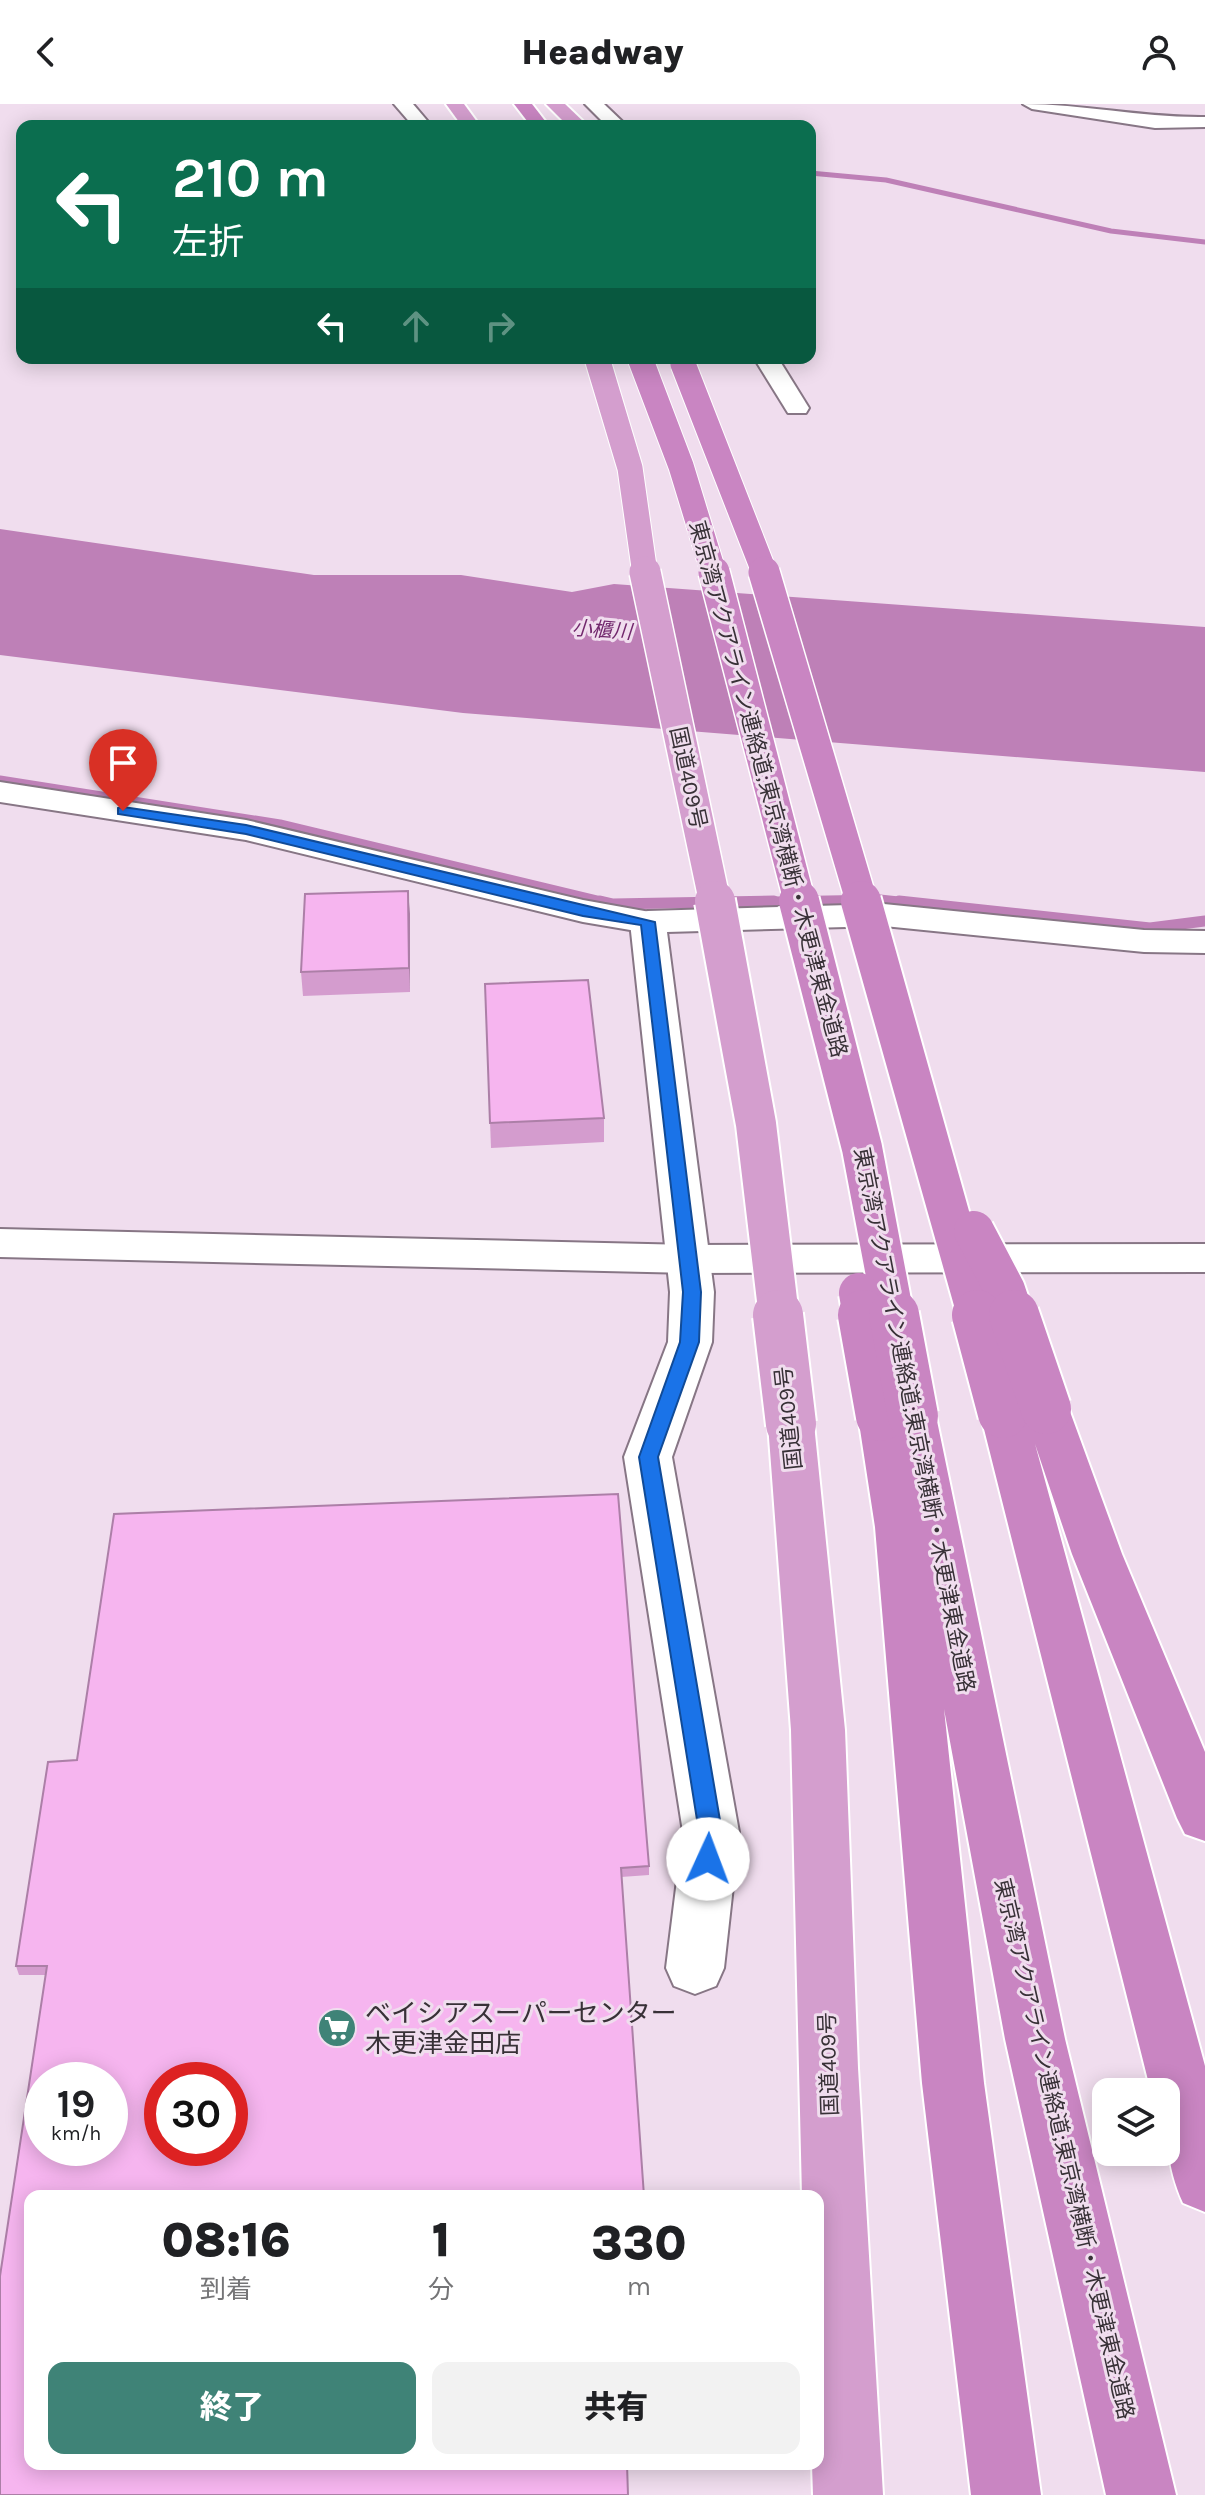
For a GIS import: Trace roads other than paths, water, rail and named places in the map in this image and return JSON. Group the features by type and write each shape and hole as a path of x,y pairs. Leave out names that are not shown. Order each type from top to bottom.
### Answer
{"highway":[{"path":"523,104 535,120"},
{"path":"556,105 572,120"},
{"name":"国道409号","path":"599,364 630,468 647,586 720,924 756,1124 791,1424 818,1730 829,2084 848,2495"},
{"name":"東京湾アクアライン連絡道;東京湾横断・木更津東金道路","path":"642,364 681,466 721,595 862,1148 851,1244 897,1416 1035,2039 1141,2495"},
{"name":"東京湾アクアライン連絡道;東京湾横断・木更津東金道路","path":"682,364 769,584 935,1154 1025,1411 1205,2182"},
{"path":"1025,1411 1097,1554 1205,1818"},
{"path":"897,1416 900,1527 953,2083 1006,2495"}],"street":[{"path":"403,104 417,120"},
{"path":"594,104 611,120"},
{"path":"1032,104 1155,123 1205,122"},
{"path":"770,364 797,408"},
{"path":"0,792 246,830 583,911 648,922 884,915 1144,941 1205,942"},
{"path":"648,922 690,1259 690,1342 648,1457 711,1832 695,1968"},
{"path":"0,1243 690,1259 1205,1258"}],"water":[{"name":"小櫃川","path":"0,529 314,575 461,575 572,592 614,584 1205,627 1205,772 463,713 0,655"}],"waterway":[{"path":"816,174 886,180 1111,231 1205,242"},
{"path":"0,780 280,824 609,903"},
{"path":"710,902 880,899 917,903"},
{"path":"600,901 613,904 710,902"},
{"path":"710,902 774,901"},
{"path":"899,901 1150,928 1205,921"},
{"path":"667,903 710,902"}],"place":[{"name":"ベイシアスーパーセンター 木更津金田店","path":"337,2028"}]}
